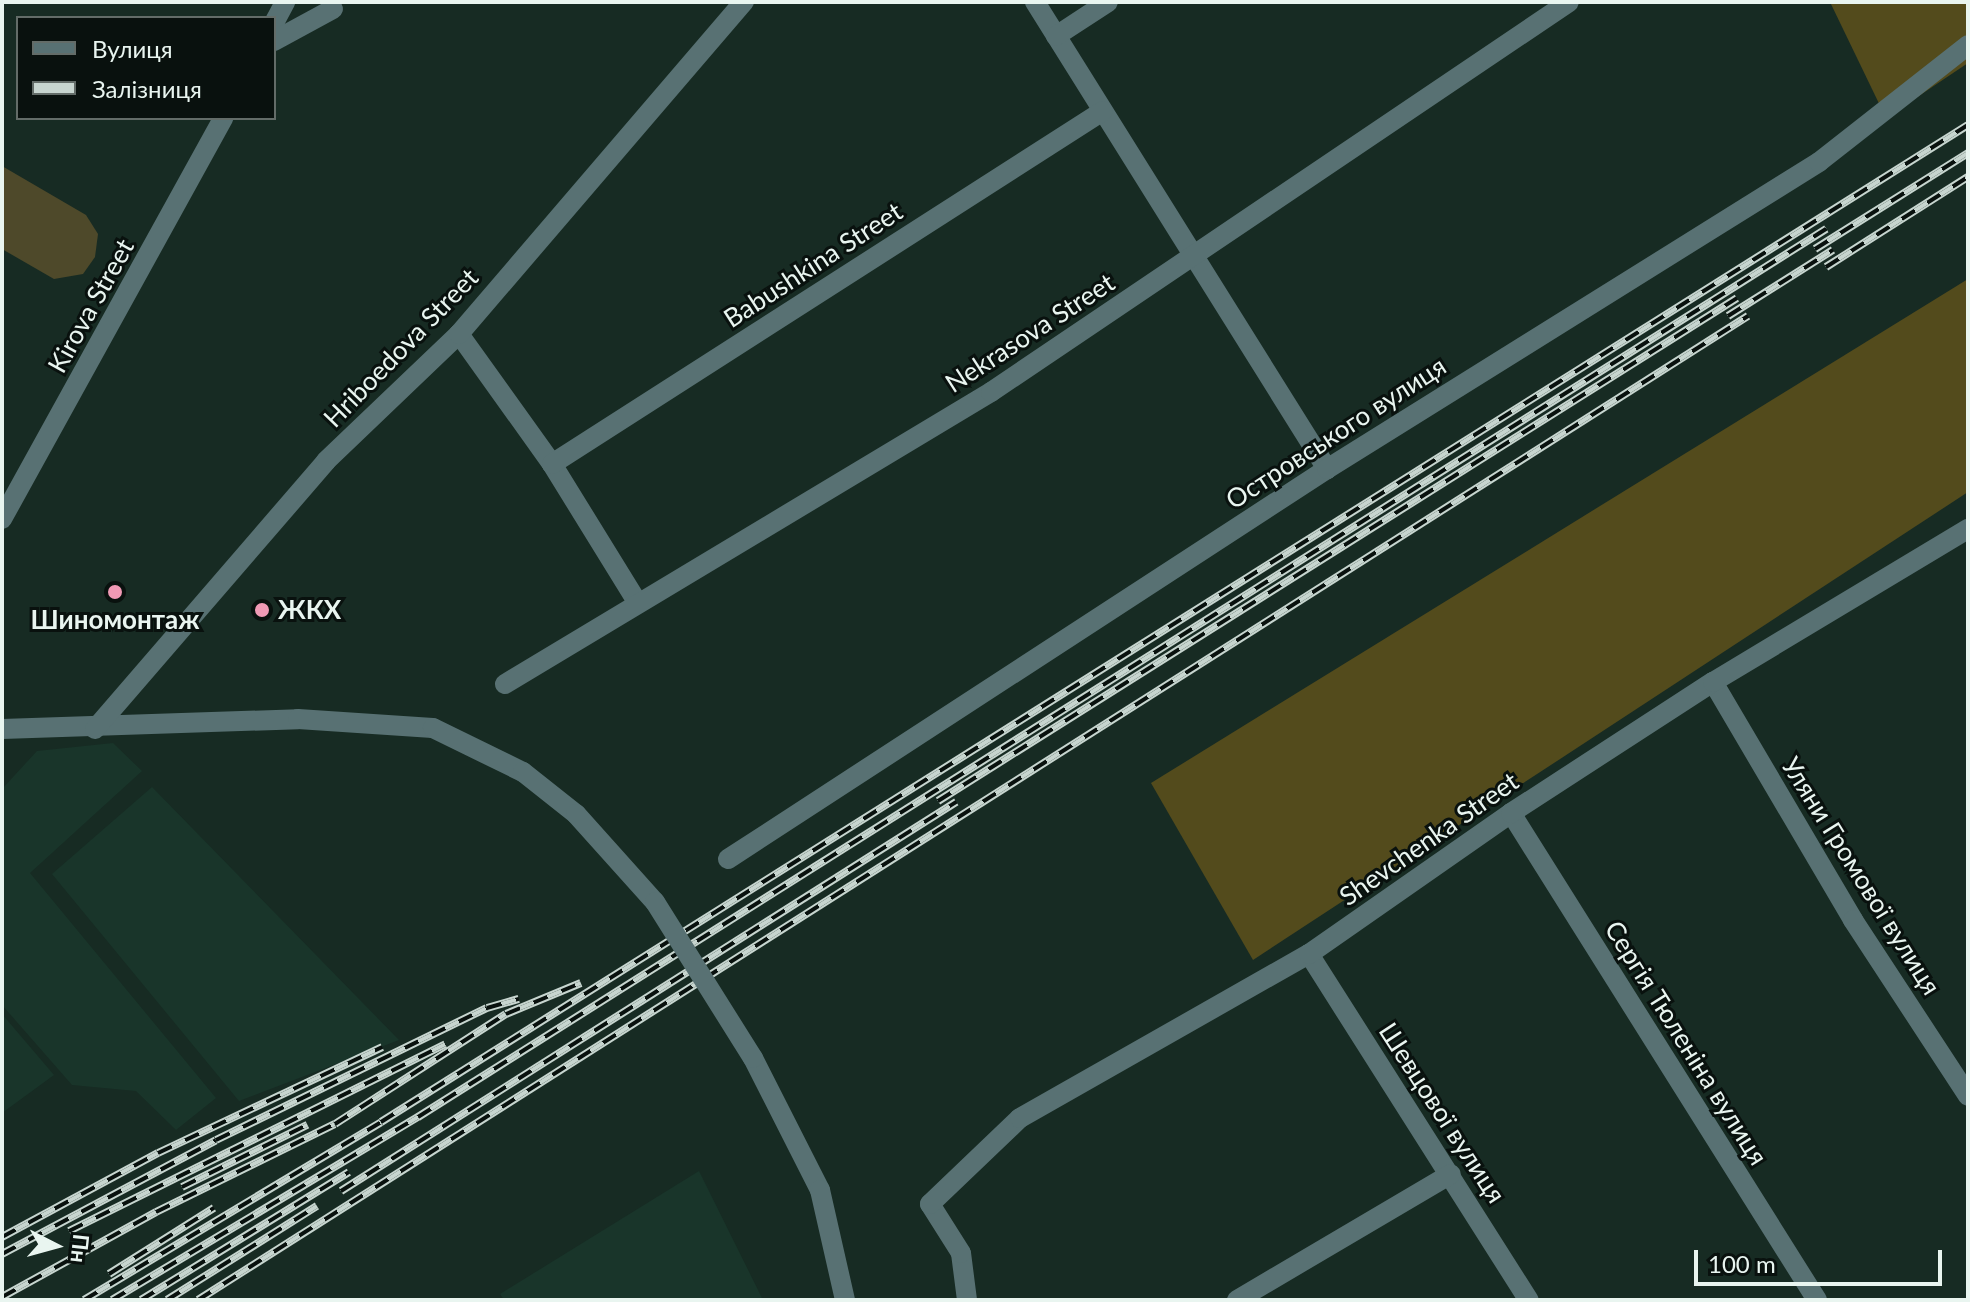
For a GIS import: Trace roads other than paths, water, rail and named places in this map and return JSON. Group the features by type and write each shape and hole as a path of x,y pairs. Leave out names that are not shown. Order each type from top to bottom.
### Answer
{"street":[{"name":"Hriboedova Street","path":"95,729 326,461 459,334 744,2"},
{"path":"1035,2 1327,469"},
{"path":"1056,36 1108,2"},
{"name":"Nekrasova Street","path":"505,684 991,392 1569,2"},
{"path":"276,40 332,4"},
{"name":"Островського вулиця","path":"728,859 1327,469 1819,162 1968,45"},
{"name":"Babushkina Street","path":"552,464 1103,111"},
{"name":"Kirova Street","path":"2,519 222,120"},
{"path":"459,334 552,464 638,603"},
{"name":"Shevchenka Street","path":"967,1300 961,1253 930,1204 1020,1118 1309,954 1511,813 1713,682 1968,529"},
{"name":"Уляни Громової вулиця","path":"1713,682 1853,920 1968,1096"},
{"path":"2,715 95,729"},
{"path":"2,729 95,729 283,719 392,721 454,735 523,772 576,814 655,902 753,1058 820,1190 845,1300"},
{"name":"Сергія Тюленіна вулиця","path":"1511,813 1817,1300"},
{"name":"Шевцової вулиця","path":"1309,954 1529,1300"},
{"path":"1237,1300 1451,1174"}],"railway":[{"path":"84,1300 381,1122 1968,125"},
{"path":"1815,249 1968,153"},
{"path":"1826,267 1968,177"},
{"path":"112,1300 418,1117 1826,229"},
{"path":"1728,316 1833,250"},
{"path":"938,801 1737,298"},
{"path":"198,1300 1748,316"},
{"path":"341,1191 956,802"},
{"path":"2,1297 156,1212 335,1124 506,1014 581,983"},
{"path":"2,1254 216,1140 487,1008 519,999"},
{"path":"69,1231 445,1044"},
{"path":"2,1237 158,1153 382,1047"},
{"path":"182,1187 307,1125"},
{"path":"141,1300 349,1172"},
{"path":"167,1300 317,1206"},
{"path":"109,1274 214,1208"}],"place":[{"name":"Шиномонтаж","path":"115,592"},
{"name":"ЖКХ","path":"262,610"}]}
